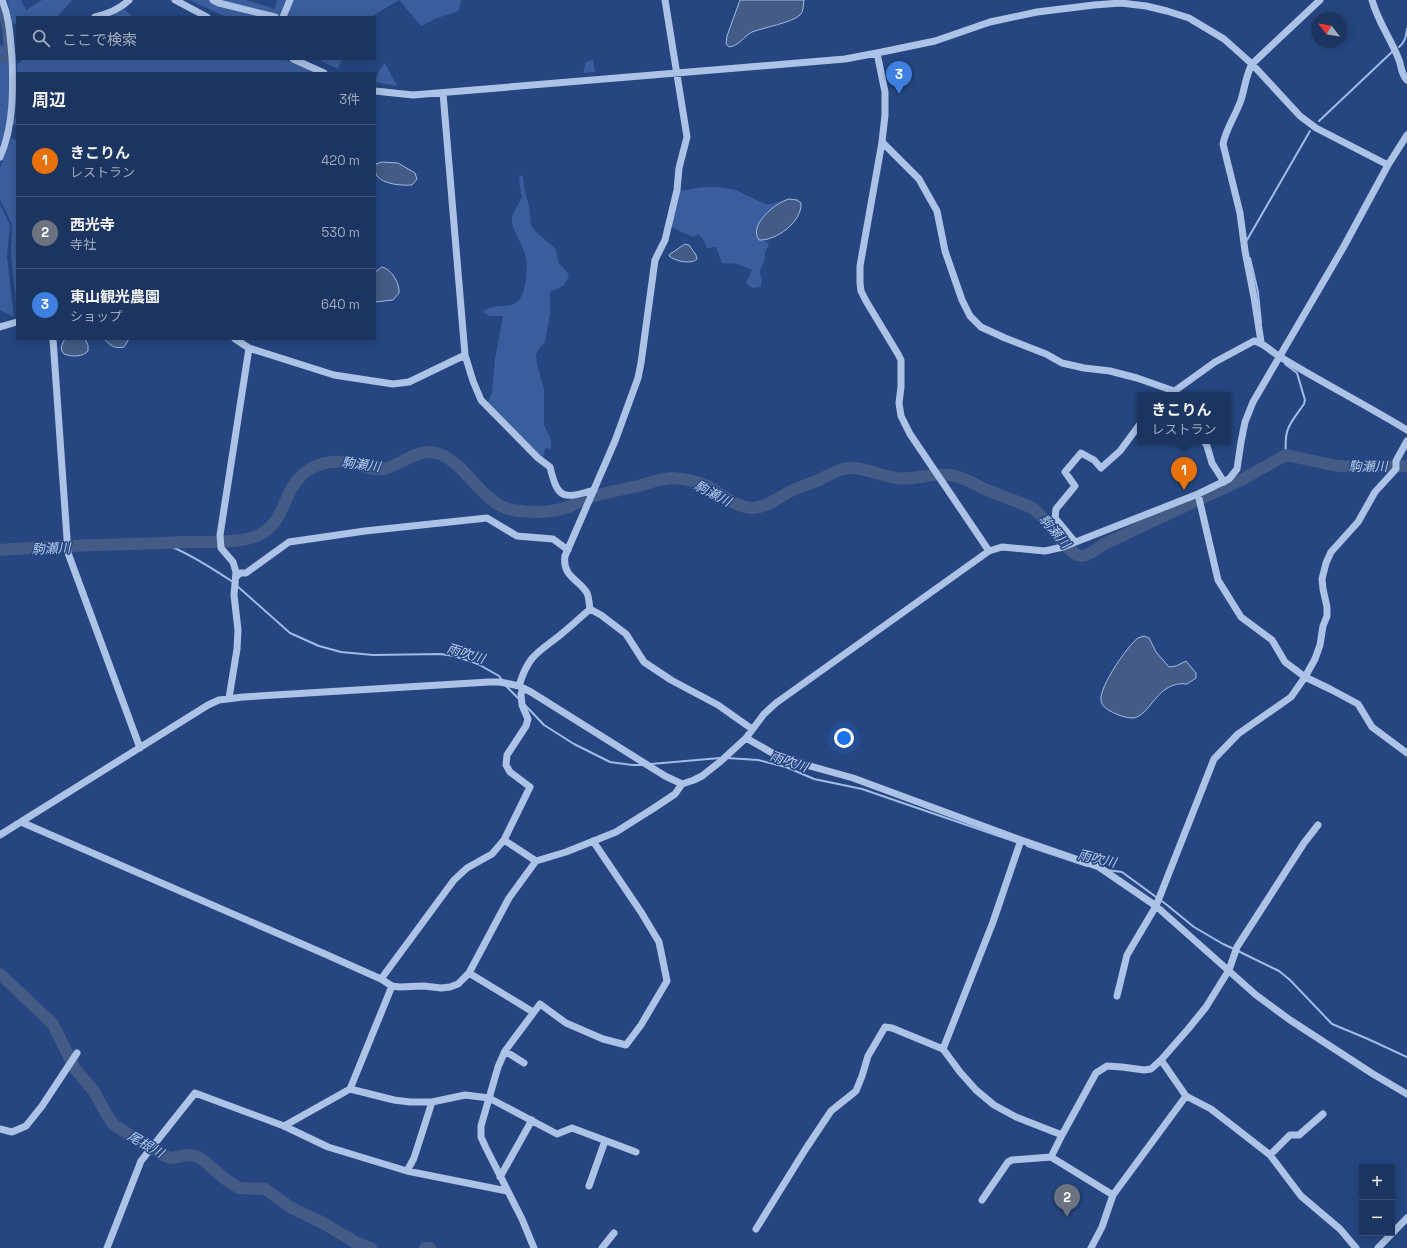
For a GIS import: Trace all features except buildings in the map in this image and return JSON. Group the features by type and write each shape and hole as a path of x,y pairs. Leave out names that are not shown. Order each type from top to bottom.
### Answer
{"street":[{"path":"0,157 7,137 11,114 14,29 2,0"},
{"path":"99,16 119,9 129,0"},
{"path":"175,0 205,16"},
{"path":"213,0 271,16"},
{"path":"283,16 290,0"},
{"path":"665,0 687,136 679,168 677,190 664,240 655,260 638,378 615,441 568,550 564,563 569,573 586,593 590,609 601,615 626,634 644,662 671,680 718,705 752,728"},
{"path":"1261,342 1240,213 1223,144 1241,101 1247,76 1252,64 1320,0"},
{"path":"1372,0 1375,12 1392,43 1400,63 1402,74 1407,80"},
{"path":"376,91 413,96 845,59 935,41 996,20 1037,12 1087,5 1121,3 1146,6 1188,18 1224,39 1252,64 1300,116 1311,124 1388,165"},
{"path":"877,53 886,103 882,142 860,266 861,291 898,354 902,365 899,403 901,416 910,434 989,550"},
{"path":"295,60 322,72"},
{"path":"443,93 466,355 473,381 481,400 538,458 550,467 554,484 560,492 569,496 575,496 593,491"},
{"path":"21,822 381,979 392,986 424,986 440,988 458,984 469,973 509,898 536,861 566,852 616,832 675,794 682,784 702,776 746,738 764,714 776,703 989,550 1013,548 1045,551 1063,547 1198,494 1224,482 1233,476 1237,469 1241,442 1253,402 1343,248 1388,165 1407,135"},
{"path":"882,142 919,179 937,211 945,251 962,300 970,316 981,327 1046,354 1062,363 1084,368 1110,371 1137,378 1168,392"},
{"path":"0,327 16,322"},
{"path":"53,340 68,552 140,748"},
{"path":"236,340 249,348 334,375 393,384 409,382 466,355"},
{"path":"1176,392 1215,362 1254,341 1261,342 1280,357 1407,430"},
{"path":"229,698 237,649 238,630 234,595 236,572 233,562 221,548 220,535 249,348"},
{"path":"1073,543 1054,518 1056,509 1075,486 1065,472 1081,453 1094,460 1101,468 1120,451 1137,428"},
{"path":"1117,996 1128,955 1156,906 1214,759 1238,734 1291,697 1305,677 1315,659 1327,616 1327,607 1322,579 1326,563 1331,552 1358,522 1375,492 1396,465 1407,441"},
{"path":"1206,444 1212,463 1224,482"},
{"path":"1198,494 1218,580 1241,617 1272,640 1285,662 1305,677 1330,688 1358,704 1372,727 1407,753"},
{"path":"235,581 240,573 246,573 288,542 365,531 487,518 517,536 553,539 568,550"},
{"path":"381,979 454,880 468,868 492,854 504,840 530,786 510,772 506,765 507,755 526,726 528,719 522,705 519,688 526,668 537,652 560,636 590,609"},
{"path":"0,835 208,705 219,700 229,698 500,682 519,688 665,776 682,784"},
{"path":"746,738 781,758 853,778 1099,867 1156,906 1256,995 1290,1020 1373,1074 1407,1094"},
{"path":"1051,1157 1096,1073 1107,1066 1144,1070 1151,1069 1162,1060 1206,1007 1229,970 1237,947 1304,843 1318,825"},
{"path":"504,840 536,861"},
{"path":"943,1049 993,922 1021,840"},
{"path":"534,1248 522,1219 481,1137 481,1126 498,1067 505,1051 540,1004 566,1024 602,1039 626,1045 641,1025 667,981 659,942 641,912 593,841"},
{"path":"469,973 533,1012"},
{"path":"284,1126 350,1089 392,986"},
{"path":"756,1229 804,1150 832,1111 856,1091 868,1056 885,1027 892,1028 943,1049 976,1090 994,1105 1016,1117 1062,1135"},
{"path":"505,1051 524,1063"},
{"path":"0,1129 12,1132 26,1126 42,1106 77,1052"},
{"path":"1162,1060 1186,1096 1211,1109 1270,1155 1302,1196 1340,1229 1356,1248"},
{"path":"350,1089 394,1100 410,1102 432,1102 465,1095 489,1098 557,1134 572,1128 636,1152"},
{"path":"107,1248 141,1161 195,1093 284,1126 328,1147 407,1171 507,1191"},
{"path":"1090,1248 1102,1227 1113,1195 1186,1096"},
{"path":"407,1171 414,1158 432,1102"},
{"path":"1270,1155 1290,1135 1299,1135 1323,1114"},
{"path":"500,1177 532,1120"},
{"path":"589,1186 605,1141"},
{"path":"982,1200 1008,1162 1012,1160 1051,1157 1113,1195"},
{"path":"1378,1248 1407,1218"},
{"path":"602,1248 614,1233"}],"shaded area":[{"path":"7,0 21,0 26,10 42,0 72,0 58,16 16,16 16,25 12,22"},
{"path":"189,0 246,0 275,9 277,0 399,0 373,16 224,16"},
{"path":"399,0 461,0 459,11 437,18 421,26"},
{"path":"740,0 804,0 802,12 796,18 752,32 736,45 729,47 726,44 727,36"},
{"path":"124,9 132,16 113,16"},
{"path":"0,44 6,49 6,59 8,59 9,92 8,114 4,135 0,145"},
{"path":"22,60 286,60 313,72 17,72 17,65"},
{"path":"319,60 342,60 338,69"},
{"path":"593,60 595,72 583,73 586,62"},
{"path":"385,63 397,86 376,82 380,69"},
{"path":"16,116 16,125 13,124"},
{"path":"11,138 16,140 16,302 11,255 12,225 0,200 0,168"},
{"path":"382,162 398,163 415,173 417,179 412,185 399,185 386,182 377,175 376,164"},
{"path":"520,175 523,177 531,225 535,231 556,249 558,262 567,272 569,277 564,285 550,292 550,314 545,342 540,347 536,355 544,389 544,425 551,439 551,449 545,448 543,459 487,404 492,392 495,359 503,316 489,316 483,312 491,307 514,304 521,297 525,285 527,270 526,256 512,222 514,212 522,197 519,183"},
{"path":"704,187 719,187 736,190 767,205 782,201 773,207 759,240 766,241 769,246 765,252 764,262 760,272 762,278 761,287 752,288 746,283 752,270 738,264 722,263 716,247 707,248 703,239 698,234 693,237 671,227 679,191"},
{"path":"789,199 797,200 801,203 800,210 793,223 780,234 759,240 757,228 760,221 770,210 783,201"},
{"path":"0,204 10,225 7,256 14,317 0,310"},
{"path":"685,244 689,245 697,259 691,262 683,262 669,256 670,254"},
{"path":"382,267 392,273 399,289 399,293 393,300 376,302 376,271"},
{"path":"64,340 86,340 88,345 88,351 77,356 70,356 62,352 62,345"},
{"path":"105,340 128,340 124,347 118,348"},
{"path":"1144,636 1149,638 1156,652 1169,667 1176,666 1186,661 1196,673 1196,678 1187,684 1177,684 1168,687 1161,692 1139,716 1133,718 1126,717 1116,714 1104,707 1101,702 1102,694 1109,677 1121,657 1133,642"}],"waterway":[{"path":"0,6 6,30 7,58 0,59"},
{"path":"1399,47 1405,39 1407,29"},
{"path":"1319,121 1393,51"},
{"path":"1247,240 1310,131"},
{"path":"1250,258 1258,292 1261,323"},
{"path":"1285,364 1297,373 1305,400 1289,427 1286,439 1286,455"},
{"name":"駒瀬川","path":"0,550 244,540 263,533 271,526 277,519 295,483 303,474 314,467 321,464 341,462 373,469 384,469 396,465 412,456 430,452 442,455 452,461 481,490 501,506 527,512 541,512 561,509 604,493 669,478 701,483 734,503 746,507 757,508 794,490 848,468 870,471 903,479 943,474 950,475 966,480 1030,507 1043,518 1069,549 1082,556 1091,553 1104,544 1243,479 1286,455 1337,466 1407,466"},
{"name":"雨吹川","path":"163,543 190,556 233,582"},
{"name":"雨吹川","path":"236,585 290,633 319,646 341,652 373,655 440,654 454,656 478,664 499,676 502,680"},
{"name":"雨吹川","path":"506,686 520,700"},
{"name":"雨吹川","path":"524,704 544,725 574,744 610,762 643,765"},
{"name":"雨吹川","path":"651,764 720,758"},
{"name":"雨吹川","path":"727,758 758,760 786,767 814,779 862,789 1019,843"},
{"name":"雨吹川","path":"1027,846 1087,866"},
{"name":"雨吹川","path":"1107,870 1122,872 1194,927 1234,949"},
{"name":"雨吹川","path":"1238,951 1279,971 1290,980 1332,1024 1407,1057"},
{"name":"尾根川","path":"0,974 53,1024 75,1069 93,1090 114,1125 170,1158 188,1155 196,1156 239,1188 265,1189 290,1207 321,1222 355,1242 371,1248"},
{"name":"尾根川","path":"425,1248 430,1248"}],"place":[{"name":"東山観光農園","path":"899,94"},
{"name":"きこりん","path":"1184,490"},
{"name":"西光寺","path":"1067,1217"}]}
